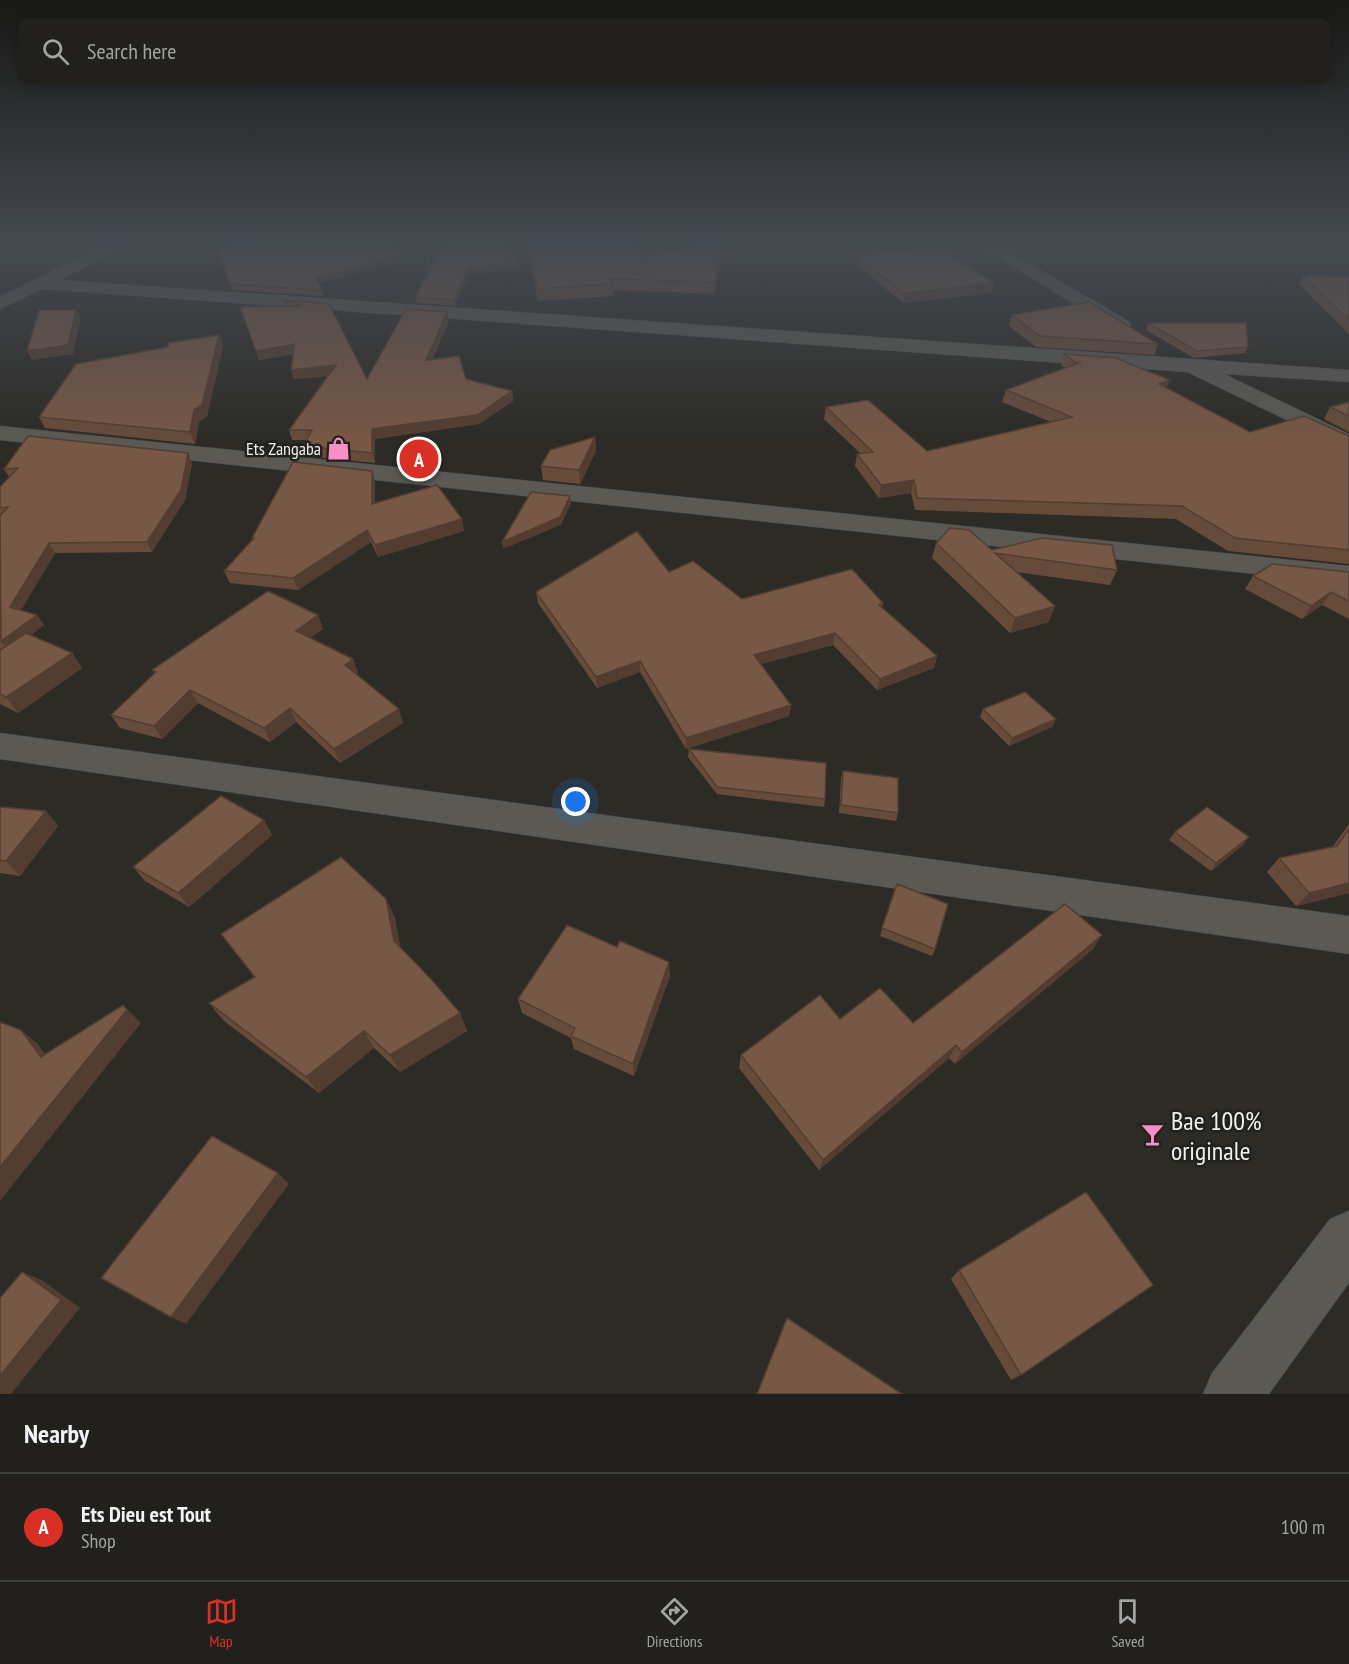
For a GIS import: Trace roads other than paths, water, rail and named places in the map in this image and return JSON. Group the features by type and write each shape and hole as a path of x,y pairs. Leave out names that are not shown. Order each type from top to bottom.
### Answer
{"street":[{"path":"391,309 1349,376"},
{"path":"1095,309 1142,337"},
{"path":"1161,349 1349,443"},
{"path":"0,433 1349,575"},
{"path":"0,746 1349,935"},
{"path":"1233,1394 1349,1238"}],"place":[{"name":"Ets Zangaba","path":"339,448"},
{"name":"Ets Dieu est Tout","path":"419,459"},
{"name":"Bae 100% originale","path":"1153,1135"}]}
